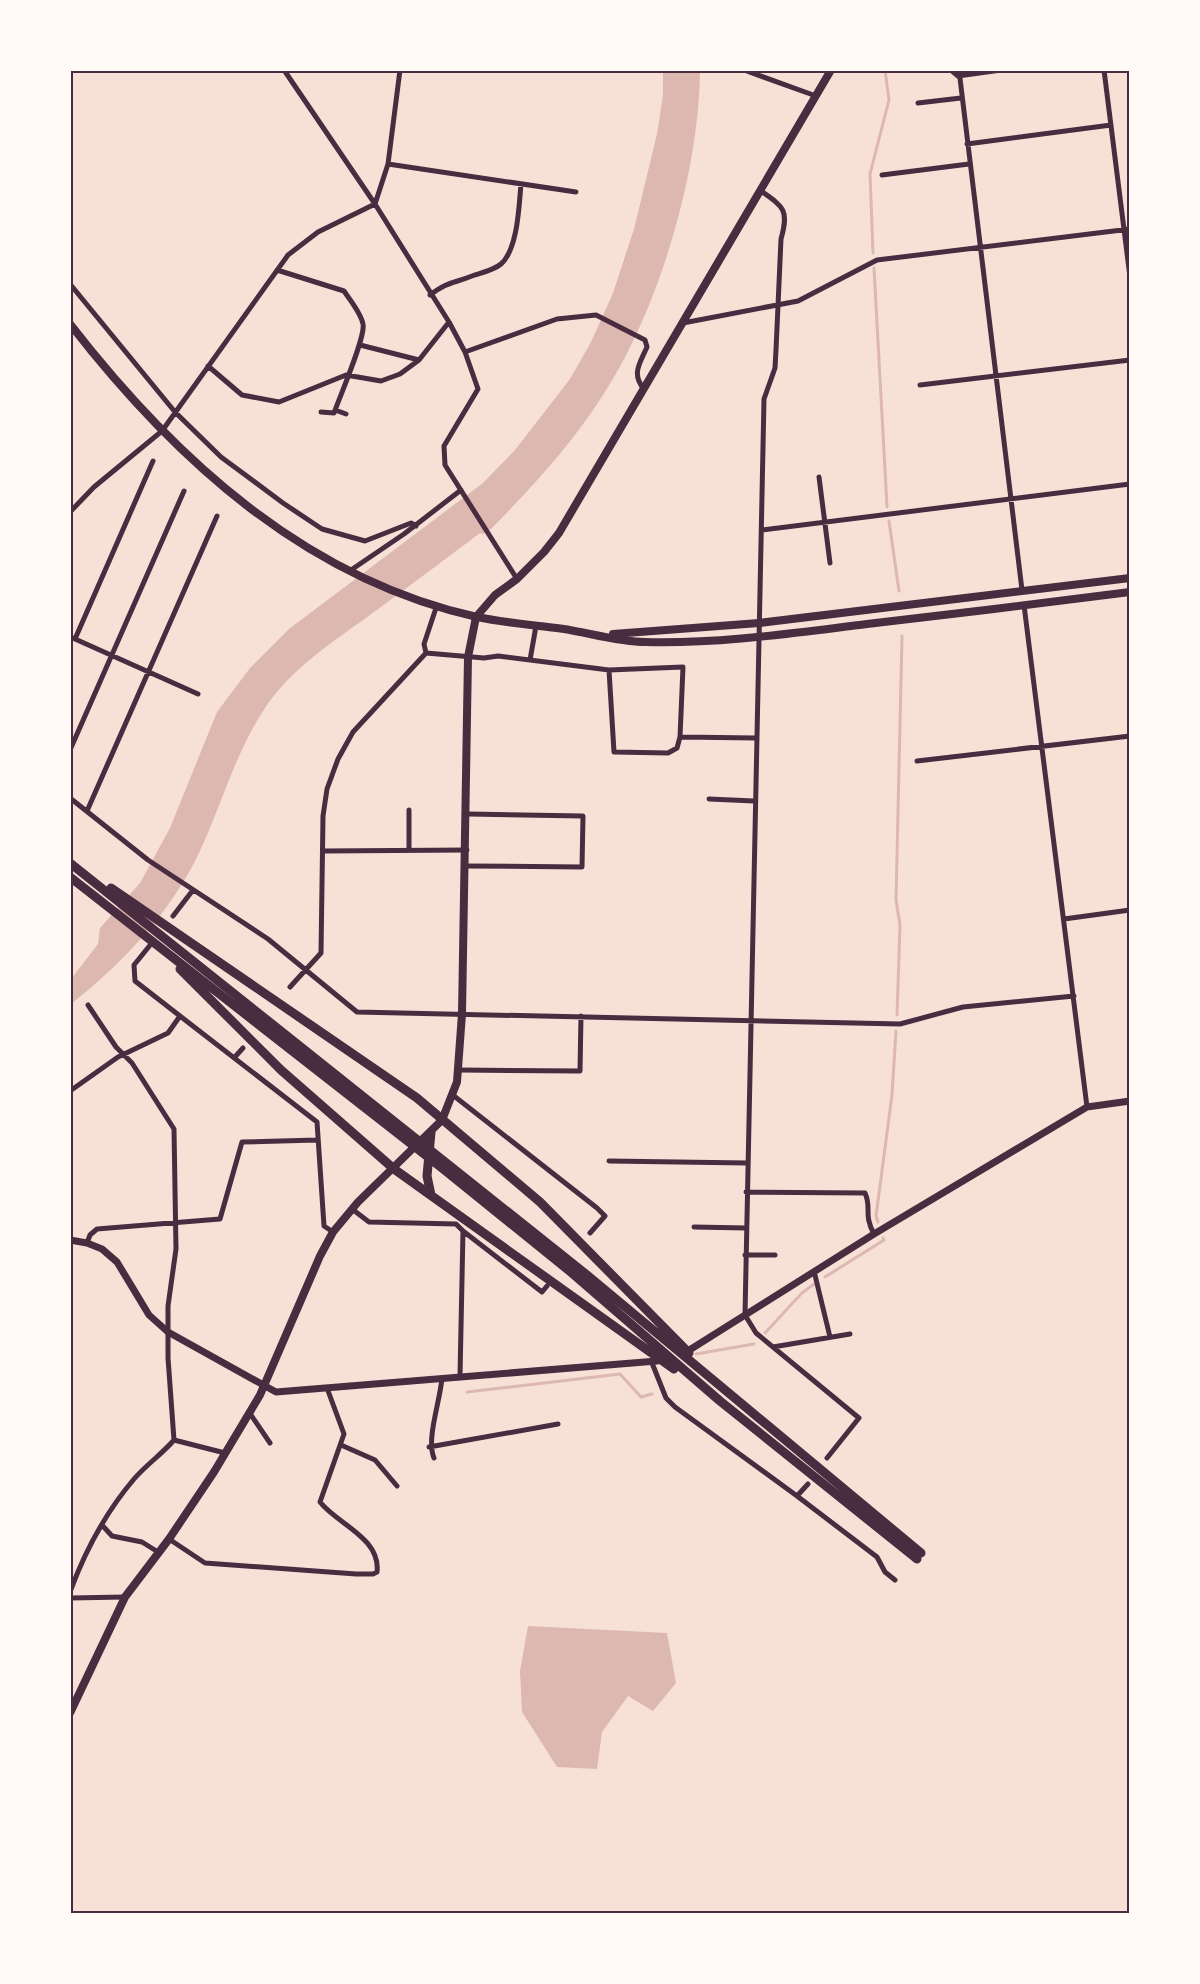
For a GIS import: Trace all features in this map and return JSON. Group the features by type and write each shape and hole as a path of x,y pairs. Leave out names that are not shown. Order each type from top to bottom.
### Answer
{"highway":[{"path":"70,324 103,366 162,431 204,472 240,502 278,529 351,570 399,592 476,617 604,635 641,643 759,638 1130,592"},
{"path":"604,635 759,623 1130,578"},
{"path":"70,861 731,1396 919,1556 720,1401 394,1169 281,1070 151,942 116,900"},
{"path":"70,877 163,924 361,1057 417,1098 540,1202 731,1396"},
{"path":"151,942 400,1129"},
{"path":"431,1132 427,1176 431,1195"},
{"path":"444,1164 720,1401"}],"main road":[{"path":"70,1713 125,1597 169,1539 225,1453 264,1385 320,1256 333,1232 352,1209 442,1120 454,1096 459,1070 467,866 468,657 476,617 495,595 517,579 559,533 831,70"}],"street":[{"path":"284,70 375,204 430,295 450,322 465,352 478,389 444,446 442,456 517,579"},
{"path":"70,512 94,487 162,431 288,255 318,232 375,204 388,164 400,70"},
{"path":"744,70 816,96"},
{"path":"951,70 958,73 1001,70"},
{"path":"1104,70 1126,230 1130,277"},
{"path":"958,73 1022,590"},
{"path":"918,103 961,98"},
{"path":"966,144 1111,125"},
{"path":"388,164 576,192"},
{"path":"882,175 969,165"},
{"path":"430,295 448,282 465,279 499,266 504,261 517,229 521,184"},
{"path":"761,191 780,204 785,212 781,238 775,368 764,399 745,1315 756,1332 859,1418 827,1458"},
{"path":"683,323 815,294 877,260 1126,230"},
{"path":"277,270 344,291 363,324 360,345 346,375 335,410 332,414 321,412"},
{"path":"70,284 175,412 221,457 322,529 365,541 411,523 416,526"},
{"path":"465,352 557,319 596,315 641,337 647,347 636,373 636,381 644,389"},
{"path":"208,366 242,395 279,402 346,375 381,381 400,374 419,360 450,322"},
{"path":"360,345 419,360"},
{"path":"920,386 1130,360"},
{"path":"335,410 346,414"},
{"path":"153,461 73,638 198,694"},
{"path":"819,477 830,563"},
{"path":"762,530 1130,484"},
{"path":"351,570 416,526 461,490"},
{"path":"70,750 184,491"},
{"path":"87,811 217,516"},
{"path":"426,653 424,644 437,605"},
{"path":"1024,605 1087,1107"},
{"path":"530,660 536,626"},
{"path":"426,653 468,657 498,656 609,670 683,667 680,737 676,748 668,753 614,752 609,670"},
{"path":"290,987 321,953 322,851 327,789 338,759 353,732 426,653"},
{"path":"917,761 1130,736"},
{"path":"680,737 756,738"},
{"path":"70,798 148,860 268,939 357,1012 750,1021 858,1021 900,1024 963,1007 1074,996"},
{"path":"709,799 754,801"},
{"path":"409,810 409,850"},
{"path":"467,866 582,867 583,826 583,816 468,814"},
{"path":"322,851 467,850"},
{"path":"173,916 191,888"},
{"path":"1064,918 1130,910"},
{"path":"151,942 134,965 135,981 317,1122 324,1226 333,1232"},
{"path":"70,1592 79,1568 102,1524 136,1477 174,1440 168,1332 175,1225 174,1130 88,1005"},
{"path":"70,1091 123,1054 168,1033 180,1016"},
{"path":"459,1070 580,1071 581,1016"},
{"path":"234,1059 243,1048"},
{"path":"454,1096 605,1216 590,1233"},
{"path":"691,1349 874,1234 1087,1107 1130,1101"},
{"path":"87,1243 90,1235 97,1229 175,1225 220,1219 242,1142 317,1140"},
{"path":"609,1161 747,1164"},
{"path":"746,1192 865,1193 868,1200 866,1218 874,1234"},
{"path":"352,1209 369,1222 456,1224 542,1292 547,1286"},
{"path":"694,1227 746,1228"},
{"path":"460,1376 463,1231"},
{"path":"70,1240 102,1249 117,1262 149,1316 168,1332 276,1392 655,1362 666,1398 675,1407 877,1557 885,1572 895,1580"},
{"path":"745,1255 775,1255"},
{"path":"814,1271 830,1337"},
{"path":"773,1347 850,1334"},
{"path":"434,1458 429,1447 440,1402 442,1378"},
{"path":"169,1539 205,1563 373,1574 377,1572 378,1565 364,1539 320,1502 344,1434 327,1388"},
{"path":"249,1412 270,1443"},
{"path":"429,1447 558,1424"},
{"path":"174,1440 225,1453"},
{"path":"341,1446 375,1460 397,1486"},
{"path":"797,1496 807,1484"},
{"path":"102,1524 112,1536 142,1542 158,1552"},
{"path":"70,1598 125,1597"}],"shaded area":[{"path":"663,71 700,71 698,111 692,153 684,196 658,282 642,322 603,395 551,464 492,528 483,534 480,533 329,644 301,667 276,693 254,725 245,743 188,875 144,936 109,972 71,1004 71,979 98,944 100,928 140,883 170,828 217,712 250,668 289,629 483,483 515,450 570,379 591,342 613,293 634,229 657,134 663,95"},
{"path":"528,1626 667,1633 676,1683 653,1711 628,1696 602,1732 597,1769 557,1767 522,1712 520,1671"}],"waterway":[{"path":"873,253 870,174 889,100 885,70"},
{"path":"874,268 887,507"},
{"path":"889,521 899,591"},
{"path":"897,1015 900,925 896,900 902,636"},
{"path":"878,1222 876,1216 892,1095 896,1031"},
{"path":"825,1277 884,1240 883,1238"},
{"path":"765,1333 802,1293 814,1284"},
{"path":"696,1354 754,1344"},
{"path":"467,1392 620,1374 641,1397 652,1394"}]}
